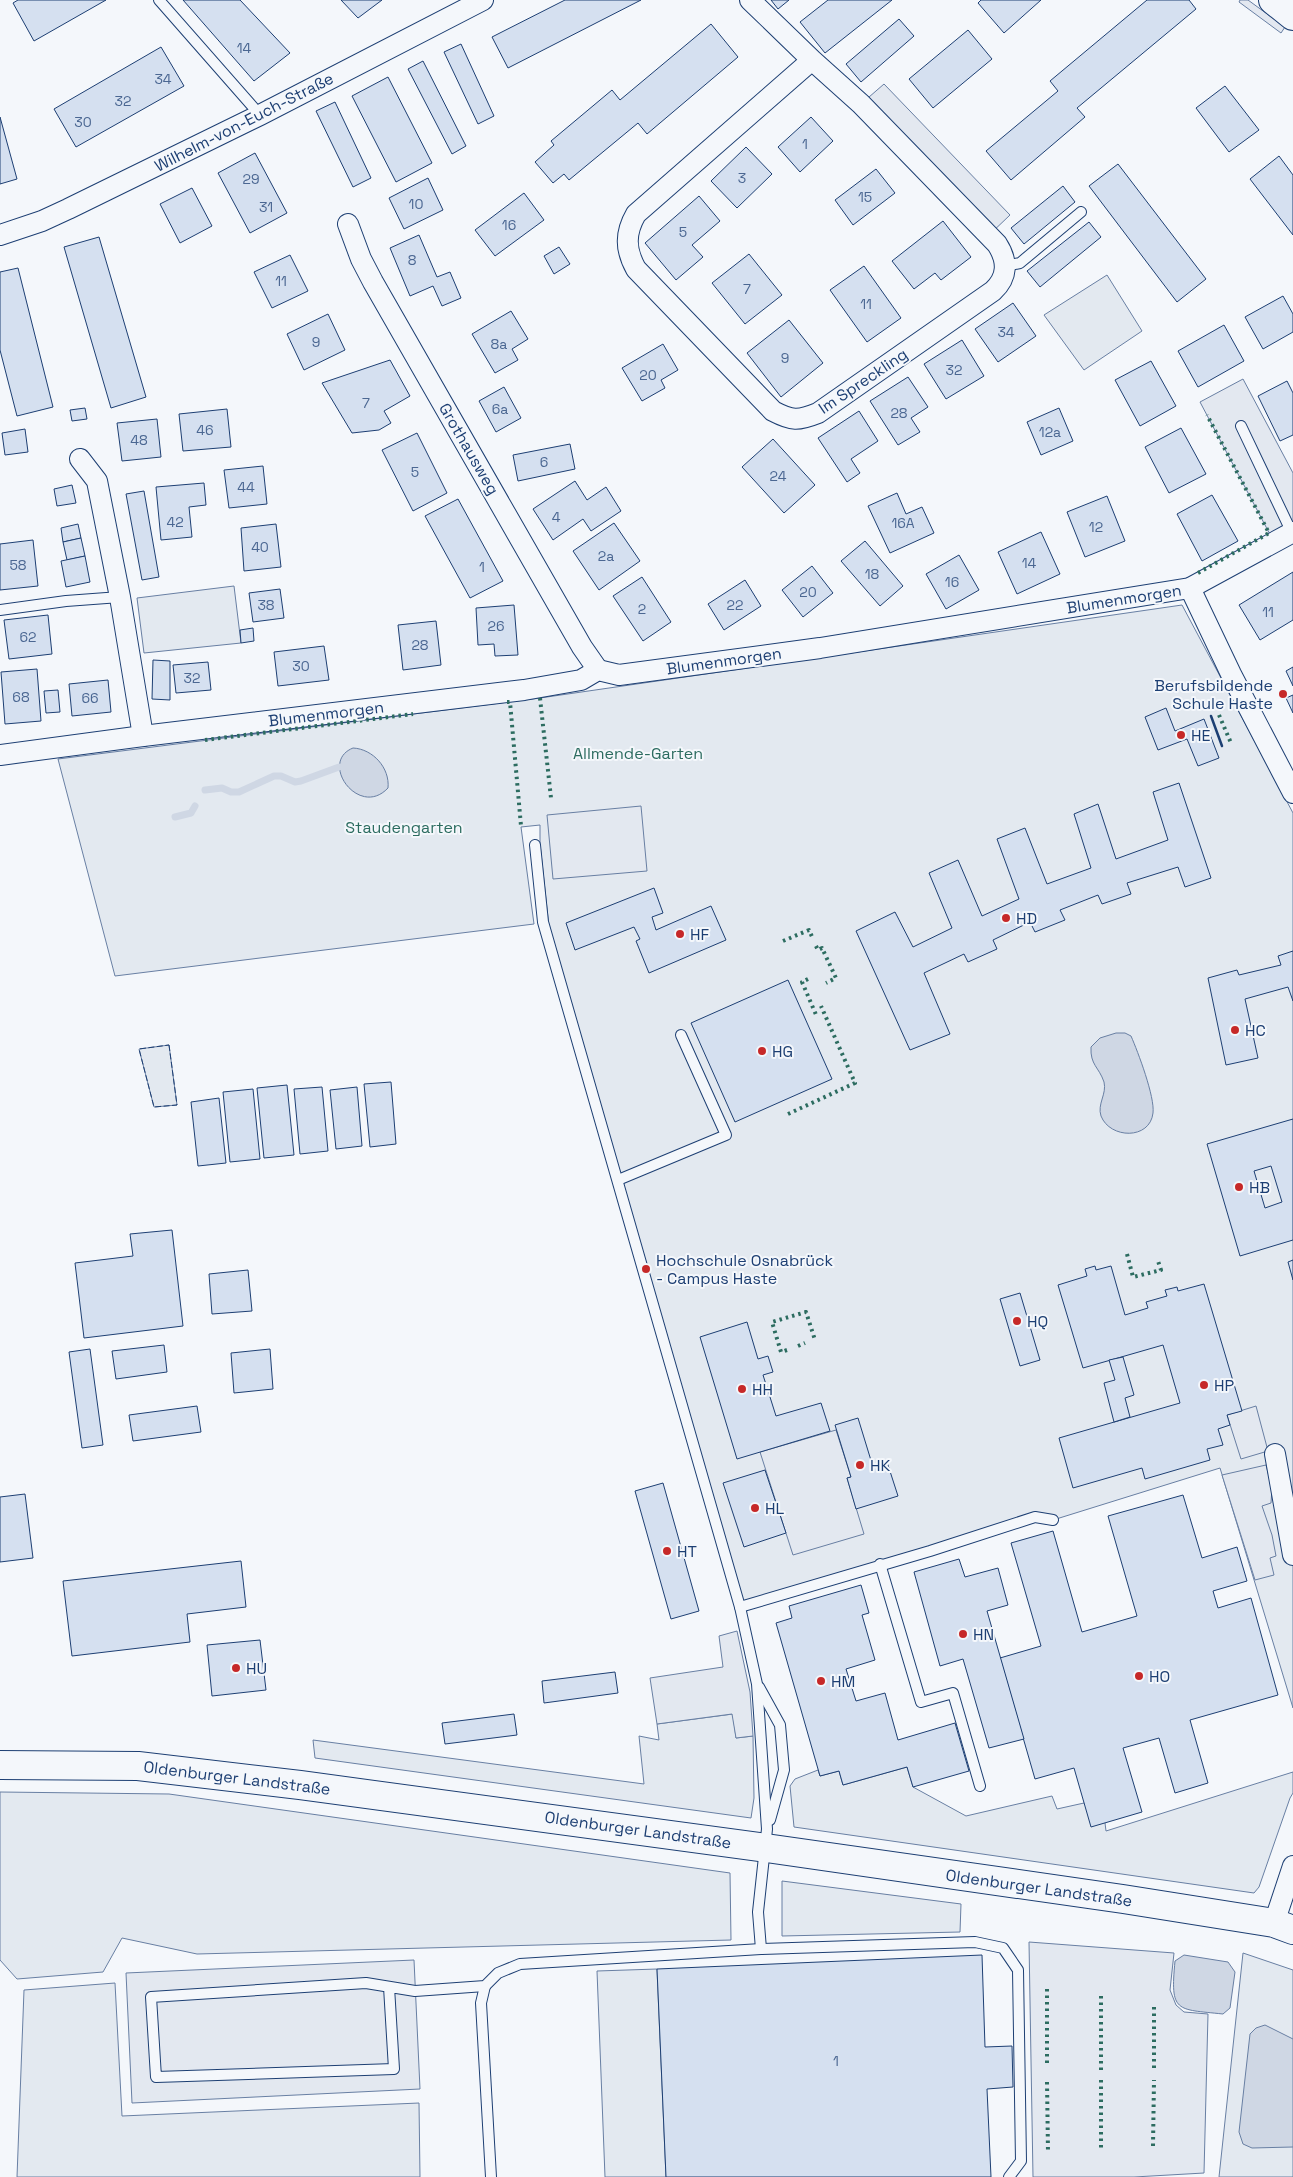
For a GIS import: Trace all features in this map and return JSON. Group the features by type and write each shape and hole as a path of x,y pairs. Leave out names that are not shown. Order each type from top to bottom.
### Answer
{"street":[{"name":"Wilhelm-von-Euch-Straße","path":"0,235 42,221 260,115 484,0"},
{"path":"750,0 861,104 997,244 1003,254 1005,266"},
{"path":"1273,0 1293,16"},
{"name":"Im Spreckling","path":"812,60 636,214 629,226 627,244 630,257 636,269 773,411 788,419 803,419 818,413 993,292 1001,284 1005,266"},
{"name":"Grothausweg","path":"348,224 361,260 373,282 582,647 598,670"},
{"path":"80,459 97,480 120,597 143,736"},
{"name":"Blumenmorgen","path":"0,755 524,690 581,680 598,670 619,675 810,649 1190,588 1292,532"},
{"path":"1190,588 1234,680 1293,793"},
{"path":"1275,1454 1293,1554"},
{"name":"Oldenburger Landstraße","path":"0,1765 138,1766 767,1838 1284,1926 1293,1866"}],"lane":[{"path":"159,0 260,115"},
{"path":"1005,266 1020,263 1081,212"},
{"path":"1240,426 1292,532"},
{"path":"0,610 66,601 120,597"},
{"path":"535,845 544,922 740,1607 757,1684 767,1838"},
{"path":"618,1180 726,1135 681,1035"},
{"path":"740,1607 1034,1517 1053,1520"},
{"path":"880,1564 921,1702 953,1693 980,1786"},
{"path":"757,1684 780,1725 784,1770 767,1838 758,1912 761,1949"},
{"path":"491,2177 481,2003 485,1986 498,1973 520,1964 761,1949 975,1942 1003,1948 1018,1970 1021,2161 1009,2177"},
{"path":"389,1987 394,2069 156,2077 151,1996 366,1983 415,1991 485,1986"}],"green space":[{"path":"1107,275 1142,331 1084,370 1044,315"},
{"path":"234,586 241,643 144,653 137,598"},
{"path":"1182,605 1293,813 1293,1708 1220,1468 1053,1520 1034,1517 743,1605 549,927 540,844 540,825 521,827 534,924 115,976 58,759 540,698"},
{"path":"169,1045 177,1105 154,1107 139,1049"},
{"path":"733,1714 736,1738 753,1736 754,1798 751,1818 315,1758 313,1740 644,1784 639,1736 659,1740 657,1724"},
{"path":"907,1767 913,1787 966,1816 1052,1796 1057,1809 1084,1803 1105,1823 1106,1831 1293,1772 1293,1793 1259,1887 1254,1893 794,1827 790,1786 795,1779 818,1770 820,1776 839,1771 843,1785"},
{"path":"0,1792 169,1794 730,1873 731,1940 197,1954 122,1938 103,1972 17,1979 0,1960"},
{"path":"782,1881 961,1904 960,1932 782,1936"},
{"path":"1243,1953 1293,1970 1293,2177 1219,2177"},
{"path":"657,1969 666,2177 605,2177 597,1971"},
{"path":"115,1983 122,2116 419,2103 420,2177 17,2177 24,1990"}],"shaded area":[{"path":"1240,0 1248,0 1285,27 1281,33 1239,2"},
{"path":"884,84 1010,215 988,236 861,104"},
{"path":"1243,379 1293,473 1293,532 1274,542 1200,402"},
{"path":"353,748 360,749 373,756 379,761 386,773 388,788 377,796 365,797 355,793 346,785 341,775 340,765 343,755"},
{"path":"641,806 647,871 553,879 547,815"},
{"path":"1116,1033 1125,1033 1131,1036 1149,1086 1153,1113 1150,1122 1138,1132 1129,1133 1112,1129 1106,1124 1100,1112 1105,1086 1093,1062 1091,1047 1100,1038"},
{"path":"1256,1406 1268,1451 1241,1459 1227,1415"},
{"path":"836,1430 851,1477 847,1478 864,1534 793,1555 760,1452"},
{"path":"1266,1465 1272,1488 1271,1503 1262,1506 1272,1535 1276,1556 1270,1558 1274,1575 1255,1580 1222,1475"},
{"path":"737,1631 750,1692 753,1736 736,1738 732,1714 657,1724 650,1678 723,1667 719,1636"},
{"path":"1029,1942 1174,1953 1170,1990 1176,2005 1184,2012 1208,2014 1204,2173 1134,2177 1033,2177"},
{"path":"1184,1955 1228,1962 1235,1972 1230,2008 1223,2014 1186,2009 1176,1999 1174,1991 1175,1961"},
{"path":"414,1960 420,2089 132,2103 126,1973"},
{"path":"1265,2025 1293,2039 1293,2147 1252,2148 1243,2144 1239,2132 1250,2034 1256,2028"}],"building":[{"path":"18,0 106,0 34,41 13,3"},
{"path":"183,0 240,0 290,53 254,81"},
{"path":"341,0 382,0 358,18"},
{"path":"565,0 641,0 508,68 492,37"},
{"path":"771,0 789,0 778,9"},
{"path":"828,0 892,0 825,53 800,22"},
{"path":"981,0 1041,0 1004,33 978,3"},
{"path":"1147,0 1189,0 1196,9 1077,108 1085,117 1011,180 986,151 1058,91 1050,81"},
{"path":"899,19 914,36 861,82 846,64"},
{"path":"711,24 738,57 647,134 638,123 569,180 564,174 553,183 535,162 554,145 551,141 612,90 620,100"},
{"path":"968,30 992,59 933,108 909,79"},
{"path":"461,44 494,116 478,124 444,52"},
{"path":"161,47 184,86 76,147 54,109"},
{"path":"423,61 466,146 452,154 408,69"},
{"path":"388,77 432,163 396,182 352,96"},
{"path":"1225,86 1259,130 1229,152 1196,108"},
{"path":"335,102 371,178 353,187 316,111"},
{"path":"0,117 17,179 0,184"},
{"path":"811,117 833,141 800,172 778,147"},
{"path":"746,147 772,174 737,208 711,181"},
{"path":"255,153 287,213 250,233 218,173"},
{"path":"1279,156 1293,175 1293,235 1250,179"},
{"path":"1118,164 1206,279 1177,302 1089,186"},
{"path":"876,169 895,193 853,225 835,200"},
{"path":"428,178 443,210 404,229 389,198"},
{"path":"1063,186 1075,202 1024,244 1011,228"},
{"path":"192,188 212,226 180,243 160,204"},
{"path":"524,193 544,220 495,256 475,230"},
{"path":"699,196 720,221 692,245 703,257 676,280 645,243"},
{"path":"943,221 971,257 941,280 935,273 914,289 892,261"},
{"path":"1089,222 1101,237 1040,287 1027,271"},
{"path":"419,235 437,277 450,272 461,298 442,306 433,286 410,296 390,248"},
{"path":"99,237 146,397 111,408 64,247"},
{"path":"559,247 570,264 554,274 544,256"},
{"path":"749,254 782,295 745,324 712,283"},
{"path":"290,255 308,291 272,308 254,272"},
{"path":"864,266 901,318 867,342 830,290"},
{"path":"18,268 53,407 17,416 0,350 0,272"},
{"path":"1283,296 1293,314 1293,332 1263,349 1245,317"},
{"path":"1013,303 1036,336 998,362 975,329"},
{"path":"511,311 528,339 512,349 518,360 495,373 472,334"},
{"path":"328,314 345,350 304,370 287,334"},
{"path":"789,320 823,363 781,397 747,353"},
{"path":"1224,325 1244,361 1198,387 1178,351"},
{"path":"962,340 984,376 946,399 924,364"},
{"path":"663,344 678,370 661,380 665,388 642,401 622,368"},
{"path":"390,360 410,396 384,411 391,423 379,430 352,433 322,383"},
{"path":"1151,361 1176,406 1140,426 1115,380"},
{"path":"908,377 928,407 911,418 920,432 898,445 870,401"},
{"path":"1287,381 1293,393 1293,435 1280,441 1258,396"},
{"path":"504,387 521,418 496,432 479,401"},
{"path":"85,408 87,419 72,421 70,410"},
{"path":"1059,408 1073,441 1041,455 1027,422"},
{"path":"227,409 231,447 183,451 179,414"},
{"path":"859,411 878,441 851,459 860,473 847,482 818,438"},
{"path":"157,419 161,457 122,461 117,423"},
{"path":"1181,428 1206,474 1169,493 1145,447"},
{"path":"25,429 28,452 5,455 2,433"},
{"path":"417,433 447,493 413,511 382,450"},
{"path":"773,439 815,485 784,513 742,467"},
{"path":"570,444 575,469 518,481 513,455"},
{"path":"263,466 267,504 229,508 224,470"},
{"path":"575,481 587,500 606,487 621,511 591,531 583,519 553,540 533,509"},
{"path":"204,483 206,505 189,507 192,537 161,540 156,487"},
{"path":"72,485 76,503 57,506 54,489"},
{"path":"144,491 159,577 142,580 126,494"},
{"path":"897,493 906,514 922,507 934,533 890,553 868,506"},
{"path":"1212,495 1238,541 1202,561 1177,514"},
{"path":"1107,496 1125,541 1085,557 1067,512"},
{"path":"458,499 503,581 470,598 425,516"},
{"path":"614,523 640,561 599,590 573,551"},
{"path":"78,524 81,538 63,542 61,528"},
{"path":"276,524 281,567 244,571 241,528"},
{"path":"1041,532 1060,574 1017,594 998,552"},
{"path":"81,538 85,556 67,560 63,542"},
{"path":"33,540 38,586 0,590 0,544"},
{"path":"865,541 903,586 880,606 841,561"},
{"path":"959,555 979,590 946,609 926,574"},
{"path":"85,556 90,582 66,587 61,561"},
{"path":"812,566 833,593 803,617 782,590"},
{"path":"1293,572 1293,620 1260,640 1239,605"},
{"path":"642,577 671,622 643,641 613,596"},
{"path":"745,580 761,606 724,630 708,604"},
{"path":"280,589 284,618 253,622 249,593"},
{"path":"514,605 518,655 495,656 494,644 478,645 476,608"},
{"path":"48,615 52,654 9,659 4,620"},
{"path":"436,621 441,665 403,670 398,625"},
{"path":"253,628 254,641 241,643 240,630"},
{"path":"324,646 329,680 278,686 274,652"},
{"path":"153,660 170,661 170,700 152,699"},
{"path":"208,662 211,690 176,693 173,665"},
{"path":"1293,667 1293,686 1286,671"},
{"path":"37,669 41,721 5,724 1,672"},
{"path":"108,680 111,712 72,716 69,684"},
{"path":"58,690 60,712 46,713 44,691"},
{"path":"1293,695 1293,713 1286,698"},
{"name":"HE","path":"1166,708 1175,731 1204,719 1219,758 1198,766 1187,739 1158,750 1145,717"},
{"name":"HD","path":"1179,783 1211,878 1185,887 1178,867 1127,883 1131,894 1102,904 1098,895 1060,910 1065,920 1035,932 1030,922 993,940 997,949 968,962 964,954 924,973 950,1034 910,1050 856,931 895,912 913,947 952,928 929,873 958,860 982,916 1019,899 997,839 1025,828 1047,884 1091,868 1074,814 1098,804 1116,859 1168,840 1153,792"},
{"name":"HF","path":"654,888 663,913 652,917 656,930 711,906 726,940 649,973 636,941 640,939 634,927 575,950 566,923"},
{"name":"HC","path":"1293,951 1293,1001 1288,987 1245,999 1258,1058 1226,1065 1208,978 1237,970 1239,975 1281,965 1278,956"},
{"name":"HG","path":"788,980 832,1079 735,1122 691,1023"},
{"path":"391,1082 396,1144 370,1147 364,1084"},
{"path":"287,1085 294,1155 264,1158 257,1088"},
{"path":"322,1087 328,1151 300,1154 294,1089"},
{"path":"357,1087 362,1146 336,1149 330,1090"},
{"path":"253,1089 260,1159 230,1162 223,1092"},
{"path":"219,1098 226,1163 198,1166 191,1102"},
{"name":"HB","path":"1293,1119 1293,1240 1240,1256 1207,1144","holes":["1271,1166 1282,1202 1265,1208 1254,1171"]},
{"path":"172,1230 183,1326 84,1338 75,1263 133,1256 130,1234"},
{"path":"1293,1260 1293,1280 1288,1262"},
{"name":"HP","path":"1095,1266 1096,1270 1111,1266 1125,1315 1148,1308 1146,1302 1167,1296 1165,1290 1177,1287 1178,1291 1204,1284 1242,1411 1227,1415 1230,1425 1218,1429 1223,1445 1207,1449 1210,1460 1145,1479 1142,1468 1073,1488 1059,1438 1180,1403 1163,1345 1083,1368 1058,1285 1087,1276 1085,1269"},
{"path":"248,1270 252,1311 212,1314 209,1274"},
{"name":"HQ","path":"1020,1293 1040,1360 1020,1366 1000,1299"},
{"name":"HH","path":"747,1322 758,1359 768,1356 773,1372 763,1375 776,1416 821,1403 830,1431 737,1459 700,1337"},
{"path":"164,1345 167,1372 116,1379 112,1351"},
{"path":"90,1349 103,1445 82,1448 69,1352"},
{"path":"270,1349 273,1389 234,1393 231,1353"},
{"path":"1123,1357 1134,1395 1125,1398 1130,1417 1114,1422 1104,1383 1115,1380 1109,1360"},
{"path":"197,1406 201,1432 133,1441 129,1415"},
{"name":"HK","path":"858,1418 873,1467 887,1462 898,1496 856,1509 847,1478 851,1477 835,1425"},
{"name":"HL","path":"765,1470 786,1533 744,1547 723,1483"},
{"name":"HT","path":"663,1483 699,1611 671,1619 635,1491"},
{"path":"25,1494 33,1558 0,1562 0,1497"},
{"name":"HO","path":"1183,1495 1202,1558 1237,1547 1247,1581 1213,1591 1218,1608 1251,1598 1278,1695 1190,1720 1208,1783 1175,1793 1159,1738 1123,1748 1142,1812 1091,1827 1074,1768 1035,1779 1000,1658 1041,1646 1011,1543 1053,1531 1082,1632 1137,1616 1108,1516"},
{"name":"HN","path":"959,1559 965,1577 998,1568 1008,1605 987,1611 1024,1739 989,1748 963,1659 940,1666 914,1572"},
{"path":"241,1561 246,1607 187,1614 190,1642 72,1656 63,1581"},
{"name":"HM","path":"861,1585 869,1613 862,1615 875,1660 846,1669 856,1701 885,1693 898,1740 955,1723 969,1771 913,1787 907,1767 843,1785 839,1771 820,1776 776,1623 792,1618 789,1606"},
{"name":"HU","path":"260,1640 266,1690 212,1696 207,1645"},
{"path":"615,1672 618,1693 544,1703 542,1681"},
{"path":"514,1714 517,1735 445,1744 442,1723"},
{"path":"982,1955 985,2047 1012,2046 1013,2087 987,2089 991,2177 666,2177 657,1969"}],"waterway":[{"path":"205,790 222,788 231,792 239,792 274,776 281,776 295,782 339,767"},
{"path":"175,817 191,813 195,806"}],"hedge":[{"path":"1198,573 1269,533 1207,415"},
{"path":"540,698 551,798"},
{"path":"507,702 510,702 521,826"},
{"path":"205,740 413,714"},
{"path":"1219,715 1231,743"},
{"path":"783,941 809,930 813,939"},
{"path":"816,946 818,950 822,948 836,978 826,983"},
{"path":"808,979 802,982 817,1017"},
{"path":"788,1114 855,1083 821,1006"},
{"path":"1127,1254 1133,1277 1161,1270 1158,1261"},
{"path":"787,1350 781,1352 772,1322 806,1312 815,1340"},
{"path":"798,1346 805,1343"},
{"path":"1047,1989 1047,2067"},
{"path":"1101,1992 1101,2070"},
{"path":"1154,2005 1154,2068"},
{"path":"1101,2080 1101,2149"},
{"path":"1153,2146 1154,2080"},
{"path":"1047,2082 1048,2152"}],"fence":[{"path":"169,1045 177,1105 154,1107 139,1049 169,1045"}],"wall":[{"path":"1211,716 1222,746"}],"place":[{"name":"Berufsbildende Schule Haste","path":"1283,694"},
{"name":"HE","path":"1181,735"},
{"name":"HD","path":"1006,918"},
{"name":"HF","path":"680,934"},
{"name":"HC","path":"1235,1030"},
{"name":"HG","path":"762,1051"},
{"name":"HB","path":"1239,1187"},
{"name":"Hochschule Osnabrück - Campus Haste","path":"646,1269"},
{"name":"HQ","path":"1017,1321"},
{"name":"HP","path":"1204,1385"},
{"name":"HH","path":"742,1389"},
{"name":"HK","path":"860,1465"},
{"name":"HL","path":"755,1508"},
{"name":"HT","path":"667,1551"},
{"name":"HN","path":"963,1634"},
{"name":"HU","path":"236,1668"},
{"name":"HO","path":"1139,1676"},
{"name":"HM","path":"821,1681"}],"park label":[{"name":"Allmende-Garten","path":"638,753"},
{"name":"Staudengarten","path":"404,827"}]}
